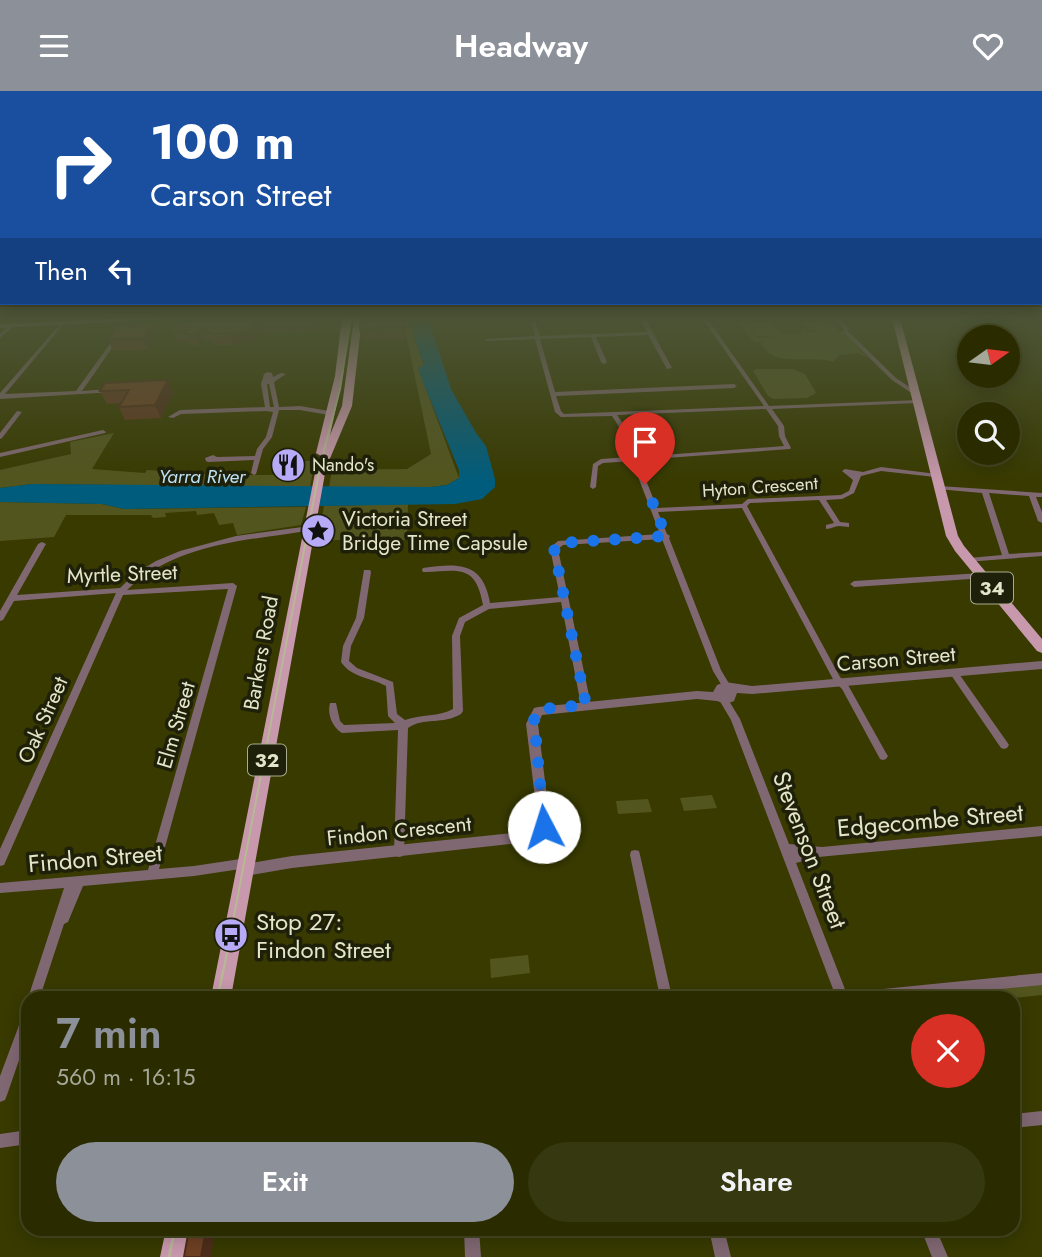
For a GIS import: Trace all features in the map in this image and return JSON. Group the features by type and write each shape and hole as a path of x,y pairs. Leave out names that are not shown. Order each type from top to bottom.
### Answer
{"main road":[{"name":"32","path":"310,526 338,372"},
{"name":"32","path":"321,468 348,403 352,372"},
{"name":"34","path":"909,372 952,536 982,576 1037,635 1042,648"},
{"path":"330,411 343,418"},
{"name":"Barkers Road","path":"222,991 310,526"},
{"path":"172,1257 176,1236"}],"street":[{"path":"0,397 19,372"},
{"path":"78,392 90,372"},
{"path":"548,372 559,413 564,416 769,408 916,397"},
{"path":"593,487 597,463 634,458 787,449 782,428 743,372"},
{"path":"888,372 916,397"},
{"path":"269,376 284,374"},
{"path":"890,375 911,379"},
{"path":"268,409 265,390 269,376"},
{"path":"254,473 257,458 268,438 276,411 269,376"},
{"path":"554,394 734,386"},
{"path":"265,390 273,391"},
{"path":"0,397 121,391"},
{"path":"240,413 180,412 171,418 178,420 300,408 330,411"},
{"path":"255,412 268,409 330,411"},
{"path":"0,437 19,412"},
{"name":"Stevenson Street","path":"617,415 840,991"},
{"path":"0,425 9,425"},
{"path":"0,455 103,432"},
{"path":"215,459 257,458"},
{"path":"861,473 886,469 935,475"},
{"name":"Hyton Crescent","path":"855,479 845,471 861,473"},
{"name":"Hyton Crescent","path":"655,510 744,506 744,503 751,501 849,494 855,479 861,473"},
{"path":"939,488 1042,495"},
{"path":"985,492 1006,555"},
{"path":"1032,494 1042,521"},
{"path":"821,498 843,524 830,527"},
{"path":"744,506 785,585 883,756"},
{"path":"121,591 145,570 181,555 237,539 310,526"},
{"path":"586,705 554,550 556,545 666,536"},
{"path":"0,618 43,544"},
{"path":"969,560 1042,554"},
{"path":"426,570 462,568 474,573 483,584 487,606"},
{"path":"367,572 360,618 347,646 345,662 354,672 380,678 390,684 393,716 403,725 399,852"},
{"path":"853,584 982,576"},
{"name":"Myrtle Street","path":"12,598 233,586"},
{"name":"Elm Street","path":"152,874 233,586"},
{"name":"Oak Street","path":"0,862 121,591"},
{"path":"333,706 336,722 342,729 403,725 412,720 449,717 458,711 457,631 466,616 487,606 564,600"},
{"name":"Carson Street","path":"548,708 1042,665"},
{"path":"954,673 1004,745"},
{"name":"Findon Crescent","path":"246,866 524,840 538,835 544,823 532,725 535,714 548,708"},
{"name":"Edgecombe Street","path":"787,855 1042,831"},
{"path":"635,855 665,991"},
{"name":"Findon Street","path":"0,888 194,871 216,873 246,866"},
{"path":"36,991 76,881"},
{"path":"923,991 1042,979"},
{"path":"0,1095 21,1036"},
{"path":"1020,1121 1042,1118"},
{"path":"0,1140 21,1138"},
{"path":"472,1236 473,1257"},
{"path":"718,1236 723,1257"},
{"path":"932,1236 940,1257"}],"shaded area":[{"path":"414,372 420,372 459,478 447,485 431,487 329,487 332,470 407,469 431,454"},
{"path":"754,372 801,372 805,374 816,393 807,398 773,399 768,396"},
{"path":"114,433 92,469 206,475 290,475 301,469 304,461 315,461 310,487 32,484 0,488 0,470 71,454 70,442"},
{"path":"0,502 102,504 124,509 306,507 301,525 237,535 233,523 219,525 214,513 197,515 196,511 165,513 166,517 153,518 151,515 66,515 54,537 0,541"},
{"path":"408,504 407,540 318,540 324,506"},
{"path":"712,795 717,808 684,811 680,798"},
{"path":"648,799 652,812 618,814 616,801"},
{"path":"528,955 530,973 491,978 490,959"},
{"path":"1042,984 1042,995 1020,997 1020,991 972,991"}],"water":[{"path":"420,372 446,372 451,389 486,446 495,487 482,499 455,504 124,509 102,504 0,502 0,488 32,484 447,485 459,478 459,470"}],"building":[{"path":"168,380 155,405 119,407 129,390 100,391 105,383"},
{"path":"188,1236 205,1236 201,1257 184,1257"}],"tram line":[{"path":"223,973 321,462 343,372"},
{"path":"219,991 223,971"},
{"path":"169,1257 174,1236"}],"place":[{"name":"Nando's","path":"288,465"},
{"name":"Victoria Street Bridge Time Capsule","path":"318,531"},
{"name":"Stop 27: Findon Street","path":"231,935"}],"route":[{"path":"544,827 532,725 534,717 542,709 586,705 554,548 561,543 666,536 645,484"}],"water label":[{"name":"Yarra River","path":"202,476"}]}
